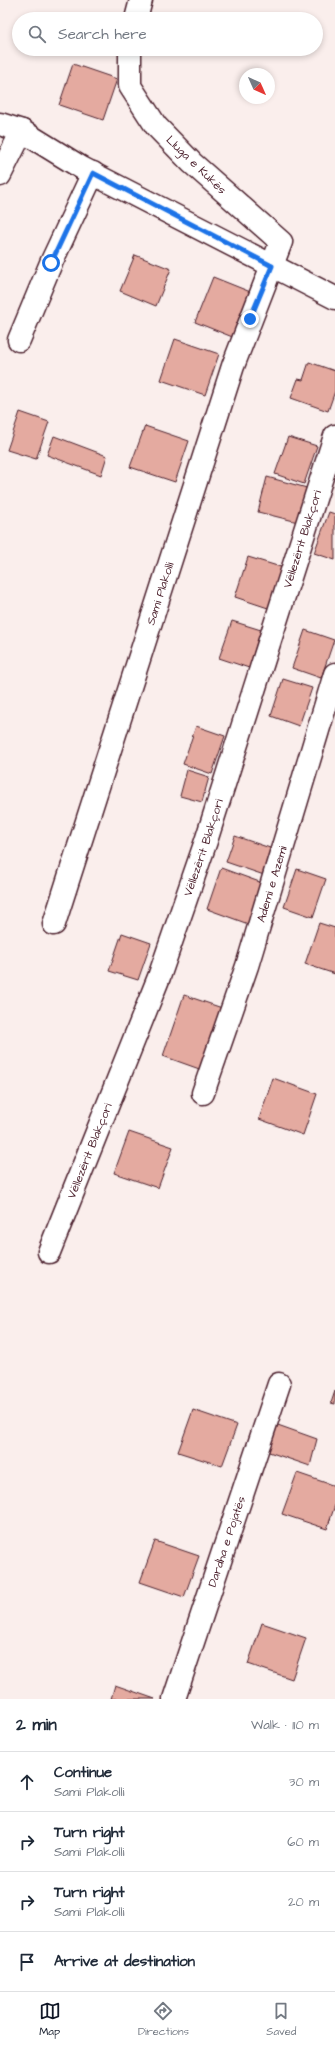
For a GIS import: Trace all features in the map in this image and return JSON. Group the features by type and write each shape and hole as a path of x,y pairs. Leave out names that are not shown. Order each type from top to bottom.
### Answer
{"street":[{"path":"138,12 142,0"},
{"name":"Lluga e Kukës","path":"130,56 130,86 156,126 192,163 281,242 272,266"},
{"path":"0,124 22,131 93,173 335,298"},
{"path":"0,175 22,131"},
{"path":"19,340 48,270 93,173"},
{"name":"Sami Plakolli","path":"54,924 233,366 272,266"},
{"name":"Vëllezërit Blakçori","path":"49,1252 159,976 206,841 335,436"},
{"name":"Ademi e Azemi","path":"204,1093 247,966 335,674"},
{"name":"Dardha e Pojatës","path":"174,1699 279,1384"}],"building":[{"path":"73,64 117,79 103,120 59,105"},
{"path":"135,255 171,269 156,306 120,291"},
{"path":"213,277 253,293 235,338 195,322"},
{"path":"175,339 219,354 205,395 161,380"},
{"path":"309,362 335,371 335,391 328,411 291,398 298,379 303,380"},
{"path":"20,412 49,422 36,459 7,450"},
{"path":"145,426 189,441 175,482 130,467"},
{"path":"54,436 107,456 101,475 47,455"},
{"path":"288,437 317,446 304,484 275,474"},
{"path":"267,477 307,488 298,522 258,512"},
{"path":"329,512 335,514 335,560 314,553"},
{"path":"248,557 284,568 271,609 235,597"},
{"path":"232,621 261,630 249,668 219,658"},
{"path":"305,630 334,640 321,678 292,668"},
{"path":"283,679 312,688 299,726 271,716"},
{"path":"196,726 225,736 212,774 183,764"},
{"path":"187,770 209,777 202,802 180,796"},
{"path":"235,836 273,849 264,875 226,862"},
{"path":"221,868 265,884 251,925 207,909"},
{"path":"297,869 326,879 313,917 284,907"},
{"path":"319,923 335,928 335,974 305,964"},
{"path":"122,933 151,943 138,980 109,971"},
{"path":"184,995 228,1010 205,1071 163,1056"},
{"path":"273,1078 317,1094 303,1135 259,1119"},
{"path":"129,1132 173,1147 158,1188 114,1173"},
{"path":"335,1391 335,1404 331,1403"},
{"path":"193,1410 237,1425 222,1466 178,1452"},
{"path":"275,1424 317,1439 310,1466 266,1451"},
{"path":"297,1473 335,1486 335,1505 327,1529 282,1514"},
{"path":"155,1541 199,1556 184,1597 140,1582"},
{"path":"262,1623 306,1638 292,1679 248,1664"},
{"path":"115,1685 155,1699 111,1699"}],"route":[{"path":"51,263 93,173 272,266 250,319"}]}
